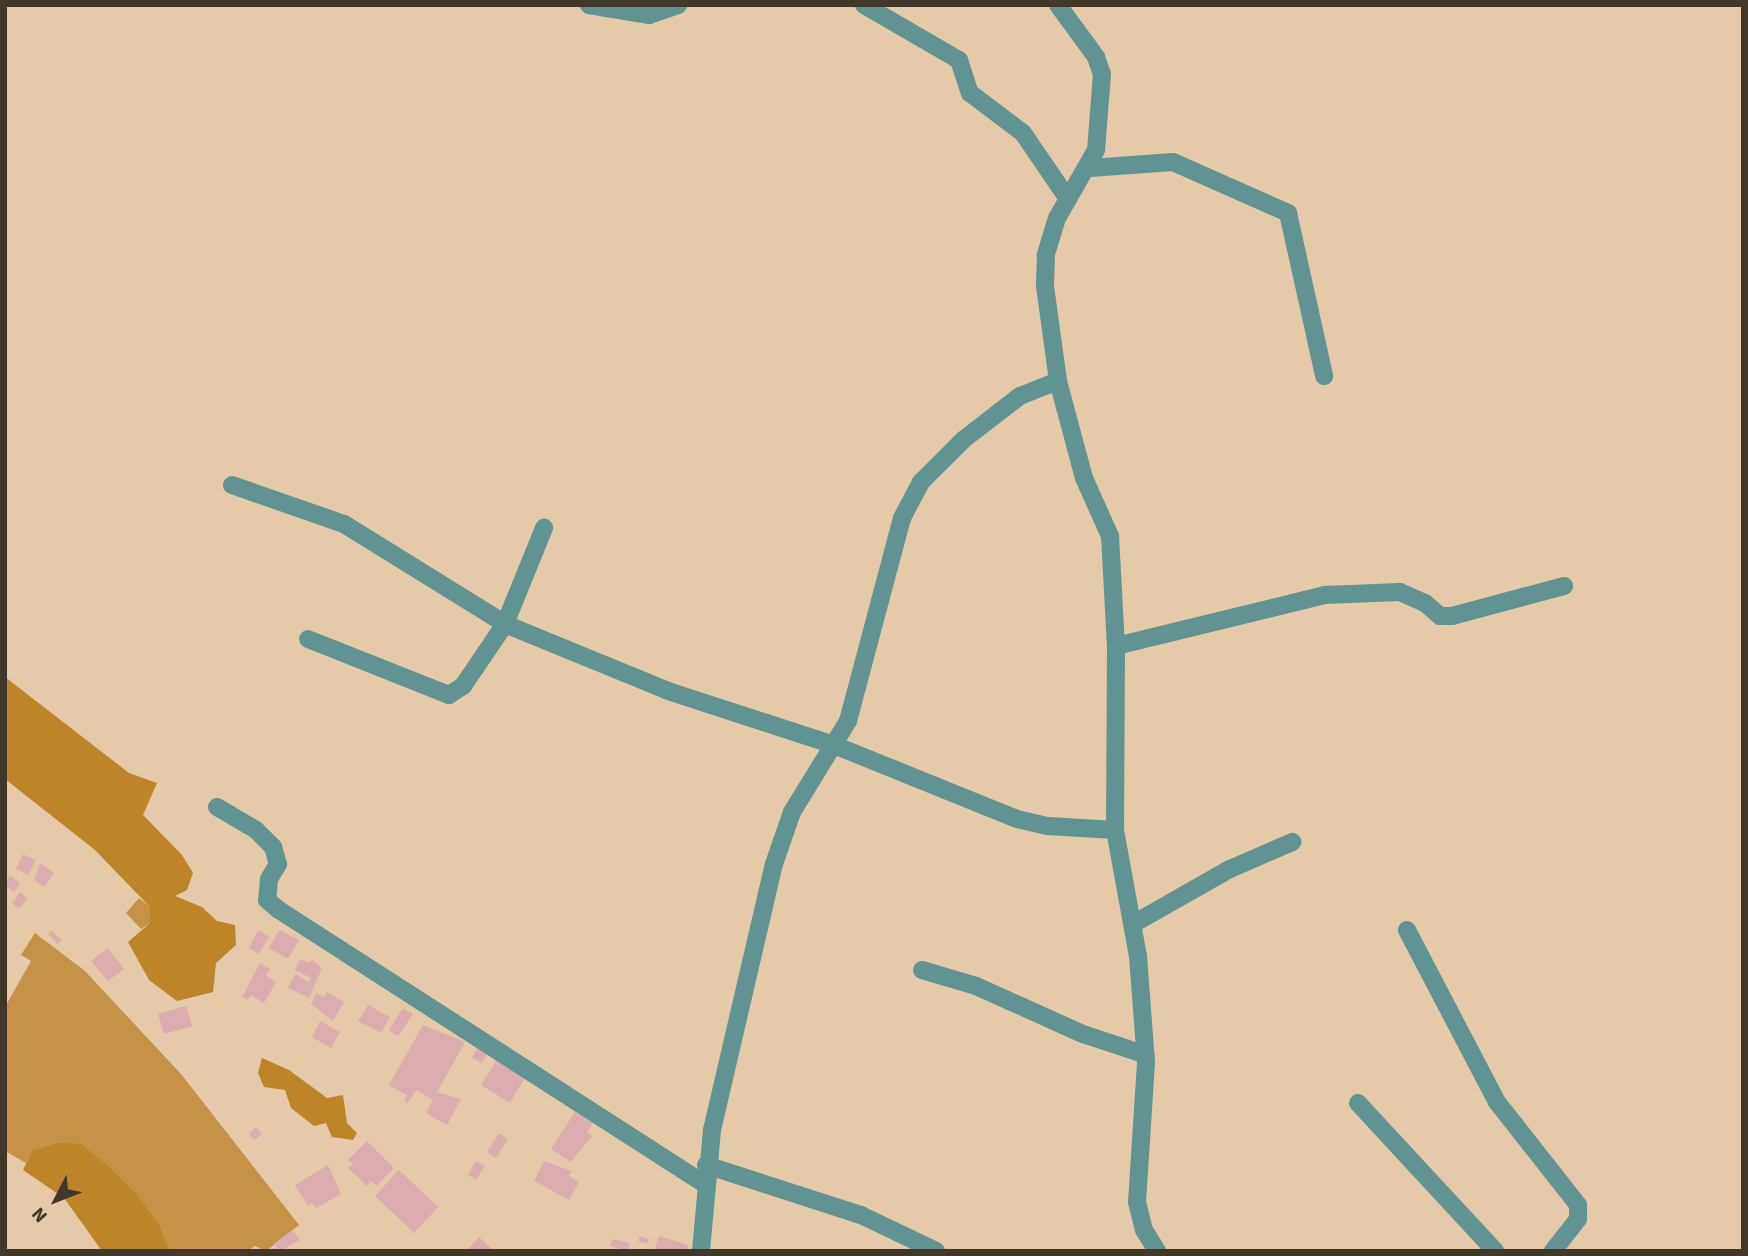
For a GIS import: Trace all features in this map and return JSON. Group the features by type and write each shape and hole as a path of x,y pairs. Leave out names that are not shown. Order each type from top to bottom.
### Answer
{"street":[{"path":"589,5 649,15 678,5"},
{"path":"864,5 958,60 964,85 1023,133 1068,199"},
{"path":"1058,5 1096,57 1102,74 1096,150 1090,168 1068,199 1046,255 1045,286 1058,381 1084,478 1110,536 1116,646 1115,830 1132,924 1146,1055 1137,1202 1144,1230 1157,1251"},
{"path":"1090,168 1173,162 1280,205 1292,219 1324,376"},
{"path":"701,1251 706,1165 783,833 834,745 859,688 890,554 921,481 987,419 1020,396 1058,381"},
{"path":"232,485 344,524 505,624 668,691 834,745 1017,819 1048,826 1115,830"},
{"path":"308,639 449,695 463,686 505,624 544,528"},
{"path":"1116,646 1325,595 1400,592 1425,603 1440,616 1452,616 1564,586"},
{"path":"217,807 256,830 273,847 278,864 269,879 267,900 279,910 706,1185"},
{"path":"1132,924 1230,869 1292,842"},
{"path":"1407,930 1497,1102 1578,1205 1578,1219 1553,1251"},
{"path":"922,970 976,986 1083,1034 1146,1055"},
{"path":"1359,1103 1495,1251"},
{"path":"706,1165 861,1215 936,1251"}],"shaded area":[{"path":"5,677 129,773 157,783 143,815 182,855 193,873 187,890 175,896 202,907 217,921 235,925 236,945 216,963 213,992 177,1001 149,980 128,942 150,923 150,907 95,850 5,779"},
{"path":"139,898 150,907 150,923 141,929 126,913"},
{"path":"35,933 85,971 181,1074 299,1225 266,1251 255,1246 247,1251 170,1251 160,1226 32,1151 26,1163 5,1151 5,1007 31,961 21,955"},
{"path":"262,1058 289,1070 327,1098 343,1095 347,1123 357,1133 353,1140 332,1137 326,1123 314,1126 291,1108 285,1090 264,1087 258,1073"},
{"path":"57,1143 81,1144 108,1166 136,1194 160,1226 170,1251 102,1251 64,1198 23,1170 32,1151"}],"building":[{"path":"23,854 36,860 28,875 16,869"},
{"path":"40,863 54,873 44,887 34,880"},
{"path":"10,875 20,884 14,892 5,885"},
{"path":"20,892 28,898 19,909 12,903"},
{"path":"51,930 62,940 58,944 48,934"},
{"path":"258,930 269,936 259,954 249,948"},
{"path":"279,930 299,940 288,959 269,948"},
{"path":"108,948 124,969 108,981 91,961"},
{"path":"300,959 309,963 311,959 322,968 309,998 288,988 295,974 309,982 311,978 295,970"},
{"path":"260,963 270,969 266,976 276,982 264,1003 251,995 248,1000 242,997"},
{"path":"327,992 344,1002 333,1021 311,1004 316,993 324,997"},
{"path":"368,1005 390,1017 381,1033 358,1021"},
{"path":"186,1006 192,1026 164,1034 158,1014"},
{"path":"403,1008 413,1014 398,1036 389,1030"},
{"path":"320,1021 340,1032 331,1048 312,1037"},
{"path":"423,1025 465,1042 437,1092 461,1099 447,1125 426,1113 433,1100 416,1090 408,1103 404,1101 407,1095 389,1085"},
{"path":"477,1049 487,1054 482,1063 472,1058"},
{"path":"497,1059 526,1076 510,1103 481,1085"},
{"path":"575,1112 593,1123 587,1132 592,1136 571,1162 551,1149"},
{"path":"256,1127 262,1134 254,1140 249,1134"},
{"path":"499,1133 508,1139 496,1158 487,1152"},
{"path":"367,1141 394,1168 376,1186 371,1181 367,1186 348,1168 353,1164 348,1160"},
{"path":"476,1161 485,1166 476,1180 468,1175"},
{"path":"544,1161 572,1171 569,1176 579,1182 569,1200 534,1181"},
{"path":"328,1165 341,1194 316,1208 312,1203 308,1206 295,1185"},
{"path":"399,1170 438,1207 414,1233 375,1196"},
{"path":"292,1230 300,1240 280,1251 274,1244"},
{"path":"640,1236 649,1239 647,1244 638,1241"},
{"path":"659,1236 688,1245 686,1251 654,1251"},
{"path":"479,1237 492,1249 490,1251 468,1249"},
{"path":"612,1239 630,1243 628,1251 610,1246"}]}
